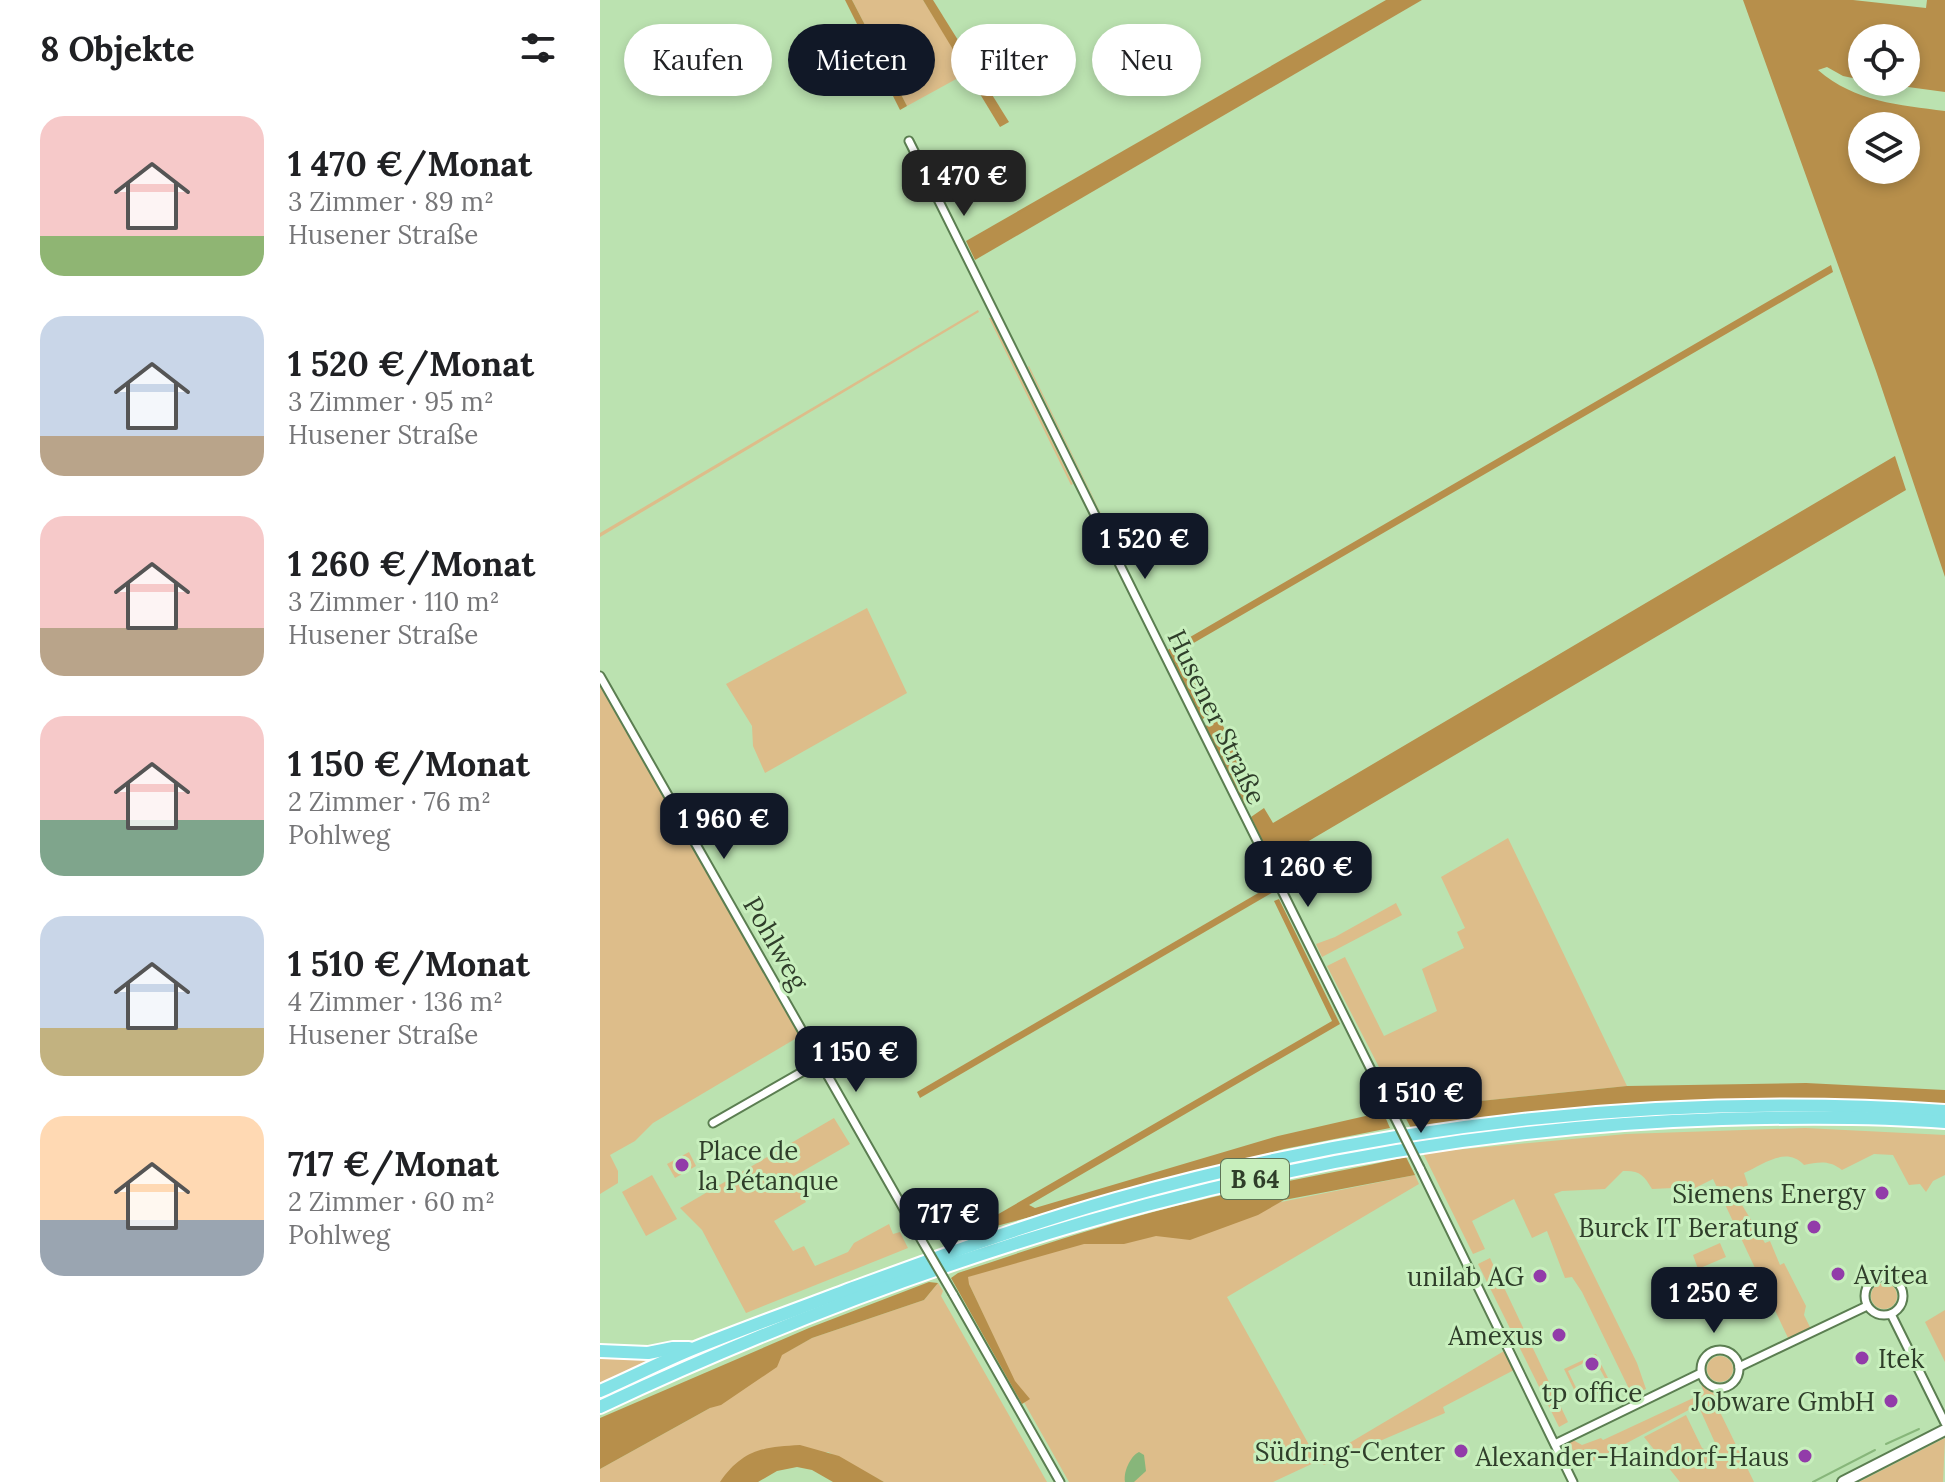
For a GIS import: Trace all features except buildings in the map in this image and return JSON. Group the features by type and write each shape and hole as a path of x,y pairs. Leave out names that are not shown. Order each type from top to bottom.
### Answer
{"highway":[{"name":"B 64","path":"600,1391 693,1349 950,1252 1116,1199 1290,1157 1452,1128 1625,1110 1814,1106 1945,1111"},
{"name":"B 64","path":"600,1407 698,1361 990,1250 1113,1213 1291,1170 1449,1142 1626,1122 1809,1117 1945,1122"},
{"path":"600,1351 648,1353 673,1348 693,1349"}],"main road":[{"path":"1843,1482 1945,1430"}],"street":[{"name":"Husener Straße","path":"909,141 1468,1261 1573,1482"},
{"name":"Pohlweg","path":"600,676 1060,1482"},
{"path":"713,1123 821,1061"},
{"path":"1890,1278 1901,1288 1903,1298 1899,1308 1891,1314 1877,1314 1867,1306 1865,1295 1868,1286 1876,1279 1890,1278"},
{"path":"1739,1367 1732,1354 1718,1350 1709,1353 1702,1362 1701,1373 1707,1383 1723,1388 1734,1382 1739,1367 1867,1306"},
{"path":"1891,1314 1945,1423"},
{"path":"1555,1444 1701,1373"}],"shaded area":[{"path":"845,0 852,0 864,24 857,24"},
{"path":"852,0 923,0 951,44 951,82 935,91 935,24 864,24"},
{"path":"923,0 933,0 951,29 951,46"},
{"path":"1386,0 1422,0 975,260 966,241"},
{"path":"1743,0 1853,0 1926,8 1927,0 1945,0 1945,92 1920,89 1920,24 1848,24 1848,77 1827,67 1818,70 1848,89 1848,96 1865,96 1894,104 1945,111 1945,577 1876,371"},
{"path":"893,96 902,96 907,106 900,110"},
{"path":"902,96 925,96 907,106"},
{"path":"981,96 993,96 1009,122 1000,127"},
{"path":"1831,265 1833,272 1185,648 1216,711 1201,720 1166,651"},
{"path":"979,312 600,537 600,533"},
{"path":"989,318 1073,484 1071,485"},
{"path":"1029,366 1121,554 1028,367"},
{"path":"1895,456 1906,490 1273,862 1251,817 1264,808 1273,823"},
{"path":"867,608 907,693 765,773 753,746 752,726 726,684"},
{"path":"600,686 812,1056 810,1063 795,1039 653,1123 635,1141 610,1155 618,1171 618,1183 600,1194"},
{"path":"1219,718 1260,799 1244,805 1204,727"},
{"path":"1508,838 1627,1086 1461,1103 1456,1099 1399,1106 1327,966 1345,957 1384,1036 1437,1011 1422,969 1464,948 1457,932 1465,928 1441,877"},
{"path":"1272,885 1275,891 920,1098 917,1092"},
{"path":"1279,899 1340,1024 1029,1205 1035,1208 1278,1136 1383,1112 1390,1128 1284,1149 944,1240 942,1233 995,1216 1332,1021 1274,901"},
{"path":"1396,903 1402,915 1322,957 1316,944 1335,937"},
{"path":"1806,1083 1945,1090 1945,1104 1811,1100 1677,1102 1543,1112 1411,1128 1403,1113 1461,1103 1627,1086"},
{"path":"834,1118 850,1144 791,1178 806,1202 774,1221 793,1251 804,1246 815,1266 848,1252 854,1243 889,1224 893,1234 900,1232 908,1248 746,1313 702,1230 680,1208"},
{"path":"1805,1128 1945,1135 1945,1175 1933,1181 1926,1192 1920,1184 1909,1185 1893,1155 1874,1154 1842,1170 1828,1163 1804,1165 1790,1157 1782,1157 1744,1173 1748,1185 1736,1195 1765,1243 1770,1241 1780,1265 1784,1263 1806,1306 1804,1315 1811,1329 1789,1340 1713,1179 1685,1193 1673,1188 1652,1189 1640,1174 1623,1171 1605,1189 1554,1194 1637,1363 1646,1389 1632,1395 1582,1292 1572,1277 1565,1278 1547,1231 1532,1238 1514,1199 1472,1221 1485,1249 1473,1254 1423,1153 1626,1134"},
{"name":"Place de la Pétanque","path":"689,1152 696,1166 675,1178 667,1164"},
{"path":"1406,1157 1415,1175 1284,1200 1258,1215 1190,1240 1156,1236 1124,1244 1084,1244 968,1277 1015,1381 1030,1399 1022,1404 951,1278 1047,1244 1167,1208"},
{"path":"652,1175 677,1219 646,1236 622,1192"},
{"path":"1415,1175 1419,1184 1227,1297 1318,1461 1273,1482 1069,1482 1025,1404 969,1284 956,1286 953,1281 1084,1242"},
{"path":"1720,1243 1726,1257 1698,1269 1693,1255"},
{"path":"1490,1258 1568,1422 1559,1427 1478,1264"},
{"path":"929,1282 938,1283 924,1300 812,1338 782,1355 777,1367 721,1405 710,1408 600,1469 600,1418 809,1328"},
{"path":"938,1283 943,1291 941,1296 1047,1482 884,1482 828,1452 727,1482 600,1482 600,1469 710,1408 781,1355 812,1338 924,1300"},
{"path":"1884,1283 1893,1287 1897,1296 1893,1305 1884,1309 1875,1305 1871,1296 1875,1287"},
{"path":"1945,1310 1945,1362 1925,1322"},
{"path":"1504,1351 1514,1370 1443,1407 1445,1413 1324,1465 1319,1461"},
{"path":"1596,1354 1612,1386 1580,1402 1564,1369","holes":["1594,1358 1608,1384 1581,1398 1568,1371"]},
{"path":"671,1355 600,1387 600,1356 621,1359"},
{"path":"1720,1356 1729,1360 1733,1369 1729,1378 1720,1382 1711,1378 1707,1369 1711,1360"},
{"path":"1701,1384 1715,1393 1719,1410 1754,1482 1680,1482 1644,1437 1686,1415 1702,1448 1708,1451 1716,1445 1698,1405 1582,1467 1569,1443 1573,1440 1582,1445 1601,1438 1603,1440 1704,1393"},
{"path":"1945,1438 1943,1482 1859,1482"},
{"path":"800,1445 839,1456 884,1482 833,1482 812,1470 797,1467 777,1471 758,1482 720,1482 746,1456 765,1449"},
{"path":"1139,1452 1144,1455 1146,1471 1134,1482 1125,1482 1128,1465"}],"waterway":[{"path":"1886,1444 1919,1429"},
{"path":"1813,1482 1875,1450"}],"place":[{"name":"Place de la Pétanque","path":"682,1165"},
{"name":"Siemens Energy","path":"1882,1193"},
{"name":"Burck IT Beratung","path":"1814,1227"},
{"name":"Avitea","path":"1838,1274"},
{"name":"unilab AG","path":"1540,1276"},
{"name":"Amexus","path":"1559,1335"},
{"name":"Itek","path":"1862,1358"},
{"name":"tp office","path":"1592,1364"},
{"name":"Jobware GmbH","path":"1891,1401"},
{"name":"Südring-Center","path":"1461,1451"},
{"name":"Alexander-Haindorf-Haus","path":"1805,1456"}]}
